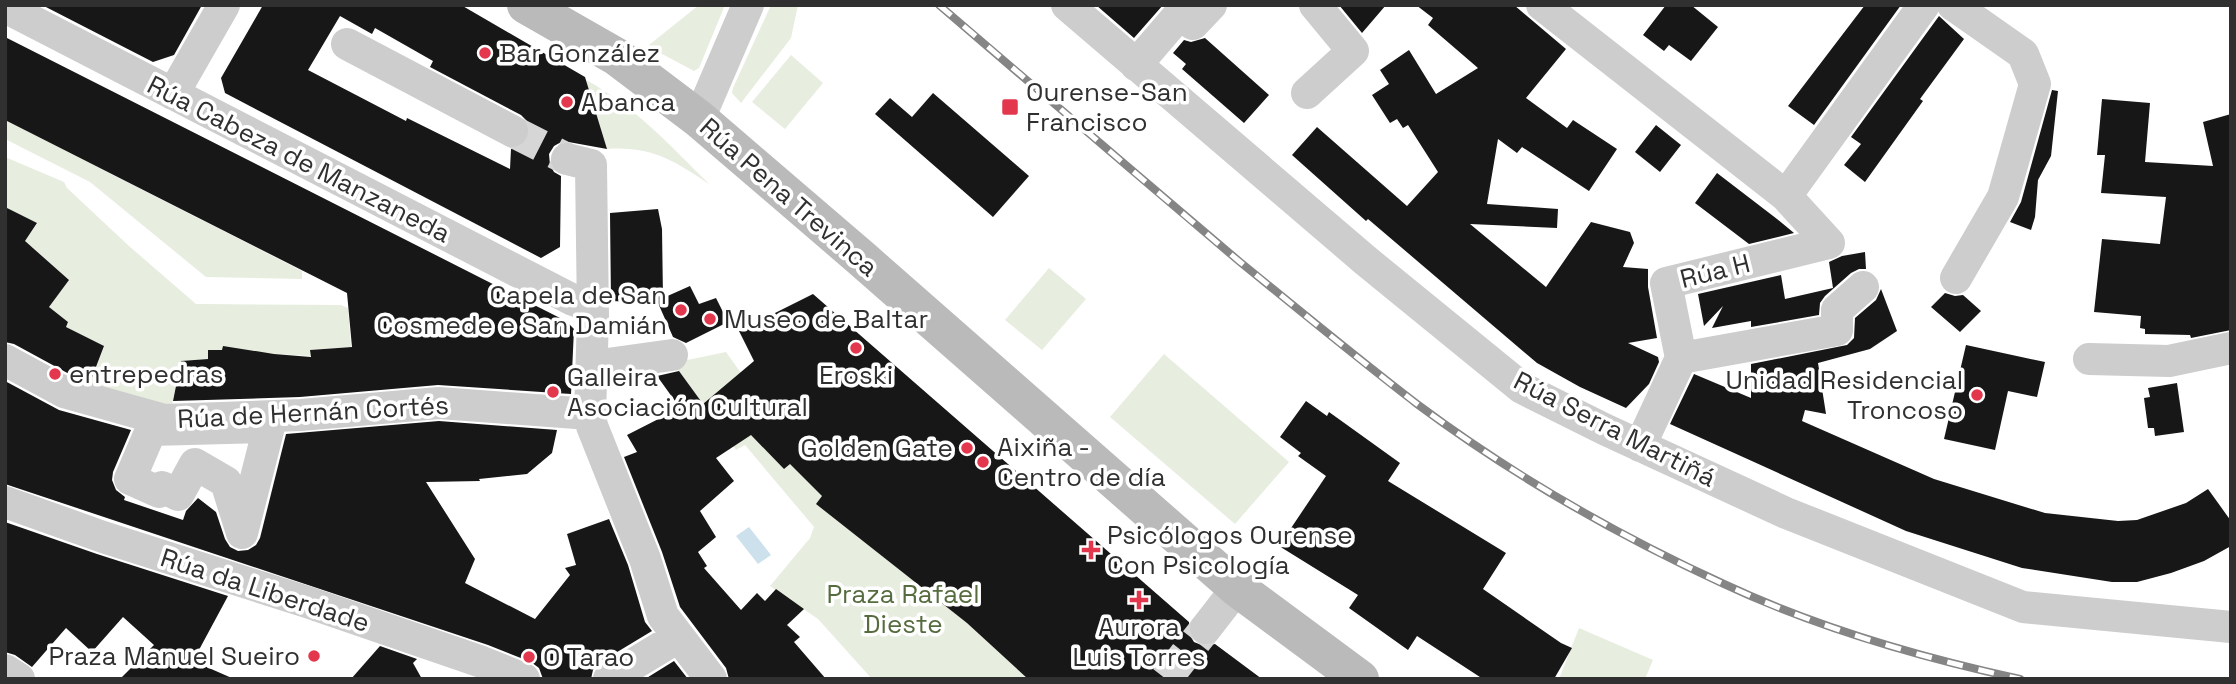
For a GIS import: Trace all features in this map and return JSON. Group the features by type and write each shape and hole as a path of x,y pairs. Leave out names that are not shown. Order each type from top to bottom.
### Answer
{"street":[{"path":"173,94 224,5"},
{"name":"Rúa Pena Trevinca","path":"526,5 617,57 699,119 1237,588 1360,679"},
{"path":"699,119 748,5"},
{"name":"Rúa Serra Martiñá","path":"1067,5 1365,260 1522,388 1786,513 2023,607 2231,627"},
{"path":"1307,93 1353,51 1315,5"},
{"path":"1542,5 1786,196 1924,5"},
{"path":"1953,5 2023,54 2035,84 2003,197 1956,278"},
{"name":"Rúa Cabeza de Manzaneda","path":"5,7 561,294 593,307"},
{"path":"1136,65 1192,7"},
{"path":"347,44 512,131"},
{"path":"579,162 593,307 590,414 592,426 645,559 663,616 711,679"},
{"name":"Rúa H","path":"1681,358 1666,283 1829,243 1786,196"},
{"path":"1640,446 1681,358 1837,330 1837,310 1863,287"},
{"path":"2089,359 2169,361 2231,348"},
{"path":"593,366 672,355"},
{"name":"Rúa de Hernán Cortés","path":"5,360 64,392 164,425 439,403 590,414"},
{"path":"164,425 227,476 240,528 227,577"},
{"path":"164,425 269,427 242,533 240,528 226,482 195,464 178,495 162,487 159,492 130,479 151,430 164,425"},
{"name":"Rúa da Liberdade","path":"5,502 482,662 524,679"},
{"path":"1206,628 1237,588"},
{"path":"610,679 678,637"},
{"path":"5,670 19,679"}],"green space":[{"path":"699,5 725,5 699,68 694,71 649,45"},
{"path":"771,5 798,5 791,38 741,103 732,93 733,88"},
{"path":"791,55 823,83 785,129 752,102"},
{"path":"586,80 636,114 709,184 661,156 636,150 607,149"},
{"path":"5,120 302,271 302,279 206,277 90,182 5,139"},
{"path":"5,157 64,182 67,188 129,246 196,304 341,305 348,308 351,347 311,350 311,356 208,350 208,359 181,361 172,405 87,391 104,347 66,327 68,322 49,307 69,280 32,247 5,269 37,224 5,207"},
{"path":"1049,268 1086,299 1042,350 1005,320"},
{"name":"Praza Rafael Dieste","path":"726,352 741,373 1091,679 872,679 818,619 770,586 810,538 814,527 745,445 736,450 673,363"},
{"path":"1164,354 1289,462 1235,524 1110,417"},
{"path":"1579,628 1653,660 1645,679 1559,679"}],"water":[{"path":"749,527 771,555 758,564 736,536"}],"building":[{"path":"42,5 202,5 174,55 153,62"},
{"path":"263,5 461,5 585,77 607,149 563,141 554,146 549,154 550,165 554,172 561,176 560,247 541,258 225,93 221,78","holes":["340,16 372,34 375,28 433,61 430,67 521,115 528,122 530,131 522,146 511,149 510,169 407,118 406,121 308,70"]},
{"path":"1096,5 1163,5 1134,38"},
{"path":"1339,5 1386,5 1362,33"},
{"path":"1416,5 1514,5 1566,49 1526,98 1567,128 1573,120 1617,149 1589,191 1522,147 1517,153 1498,139 1487,204 1558,209 1557,228 1470,224 1546,287 1591,222 1630,232 1634,243 1623,267 1648,269 1648,287 1657,338 1628,343 1658,357 1659,362 1649,384 1626,408 1537,363 1368,219 1366,221 1292,155 1317,127 1407,206 1438,172 1408,125 1403,128 1397,119 1390,123 1372,95 1389,84 1380,70 1409,50 1436,94 1478,68 1428,25 1433,18"},
{"path":"1666,5 1691,5 1718,27 1691,61 1669,45 1664,51 1643,35"},
{"path":"1865,5 1901,5 1814,125 1788,106"},
{"path":"1939,16 1964,39 1865,182 1844,165 1861,144 1851,137"},
{"path":"5,37 566,321 574,329 571,394 438,385 300,397 173,401 181,361 208,359 208,350 222,350 223,346 311,357 310,350 352,347 347,293 5,120"},
{"path":"1205,38 1269,95 1244,123 1182,69 1186,64 1173,53 1184,40 1191,42"},
{"path":"2052,90 2058,91 2051,156 2038,180 2035,217 2031,230 2010,222 2021,202"},
{"name":"Ourense-San Francisco","path":"933,93 1029,176 993,217 875,114 890,98 912,117"},
{"path":"2102,99 2150,103 2145,162 2213,166 2203,122 2231,114 2231,330 2191,338 2190,335 2145,334 2145,329 2140,328 2141,316 2094,312 2102,239 2160,244 2166,197 2101,193 2105,155 2097,155"},
{"path":"1656,125 1681,145 1660,172 1635,152"},
{"path":"1717,173 1794,233 1749,244 1695,203"},
{"path":"5,207 37,223 25,241 69,280 49,307 68,322 66,327 104,346 91,380 71,375 14,344 5,342"},
{"path":"658,209 662,229 663,298 690,286 699,304 716,298 728,322 686,343 673,337 658,303 611,301 610,213"},
{"path":"1865,252 1866,269 1851,273 1825,296 1820,303 1819,315 1751,327 1751,321 1712,328 1723,306 1704,326 1698,294 1781,275 1785,299 1833,288 1829,262 1842,256"},
{"path":"1881,289 1897,331 1870,349 1818,363 1826,414 1805,410 1802,421 1934,479 2045,513 2118,521 2137,520 2186,503 2208,489 2231,521 2231,546 2204,561 2137,582 2112,582 2022,568 1906,531 1670,424 1694,374 1751,398 1751,364 1847,345 1854,338 1855,318 1876,300"},
{"path":"1945,293 1963,295 1981,311 1960,332 1931,307"},
{"path":"813,294 1189,622 1189,634 1194,642 1204,646 1215,644 1262,679 1028,679 967,623 816,504 822,496 790,464 784,469 751,435 716,458 734,481 700,511 716,537 698,552 707,566 704,568 741,610 757,593 765,601 776,589 804,609 787,625 800,637 794,642 826,679 729,679 726,668 680,607 662,552 624,457 637,452 627,435 680,408 657,376 679,371 703,404 754,361 739,331"},
{"name":"Unidad Residencial Troncoso","path":"1966,345 2045,362 2037,397 2008,391 1995,450 1944,439"},
{"path":"5,381 59,410 131,430 112,480 116,490 125,497 124,500 183,520 186,511 198,498 216,512 225,539 230,547 238,551 248,550 256,545 260,538 286,434 439,421 557,430 552,453 527,474 479,479 480,481 426,482 475,559 465,583 535,619 570,575 565,568 576,565 567,534 609,519 628,565 645,622 652,631 599,663 593,670 591,679 543,679 539,668 531,662 488,645 5,484"},
{"path":"2177,383 2184,432 2155,436 2154,428 2148,428 2144,398 2150,397 2148,388"},
{"path":"1306,401 1327,416 1329,412 1400,463 1388,481 1506,553 1483,589 1572,648 1554,679 1483,679 1417,636 1408,650 1349,608 1358,595 1279,546 1326,476 1298,456 1301,453 1280,437"},
{"path":"5,522 228,596 193,661 234,679 120,679 154,645 123,617 92,652 66,628 32,667 15,655 5,652"},
{"path":"380,646 417,659 413,663 422,679 351,679"},
{"path":"674,661 688,679 645,679"}],"tunnel":[{"path":"512,131 567,159"},
{"path":"1166,679 1206,628"}],"railway":[{"path":"939,5 1328,334 1417,404 1527,479 1644,545 1760,600 1869,640 2020,679"}],"place":[{"name":"Bar González","path":"485,53"},
{"name":"Abanca","path":"567,102"},
{"name":"Ourense-San Francisco","path":"1010,107"},
{"name":"Capela de San Cosmede e San Damián","path":"681,310"},
{"name":"Museo de Baltar","path":"710,319"},
{"name":"Eroski","path":"856,348"},
{"name":"entrepedras","path":"55,374"},
{"name":"Galleira Asociación Cultural","path":"553,392"},
{"name":"Unidad Residencial Troncoso","path":"1977,395"},
{"name":"Golden Gate","path":"967,448"},
{"name":"Aixiña - Centro de día","path":"983,462"},
{"name":"Psicólogos Ourense Con Psicología","path":"1091,550"},
{"name":"Aurora Luis Torres","path":"1139,600"},
{"name":"Praza Manuel Sueiro","path":"314,656"},
{"name":"O Tarao","path":"529,657"}]}
